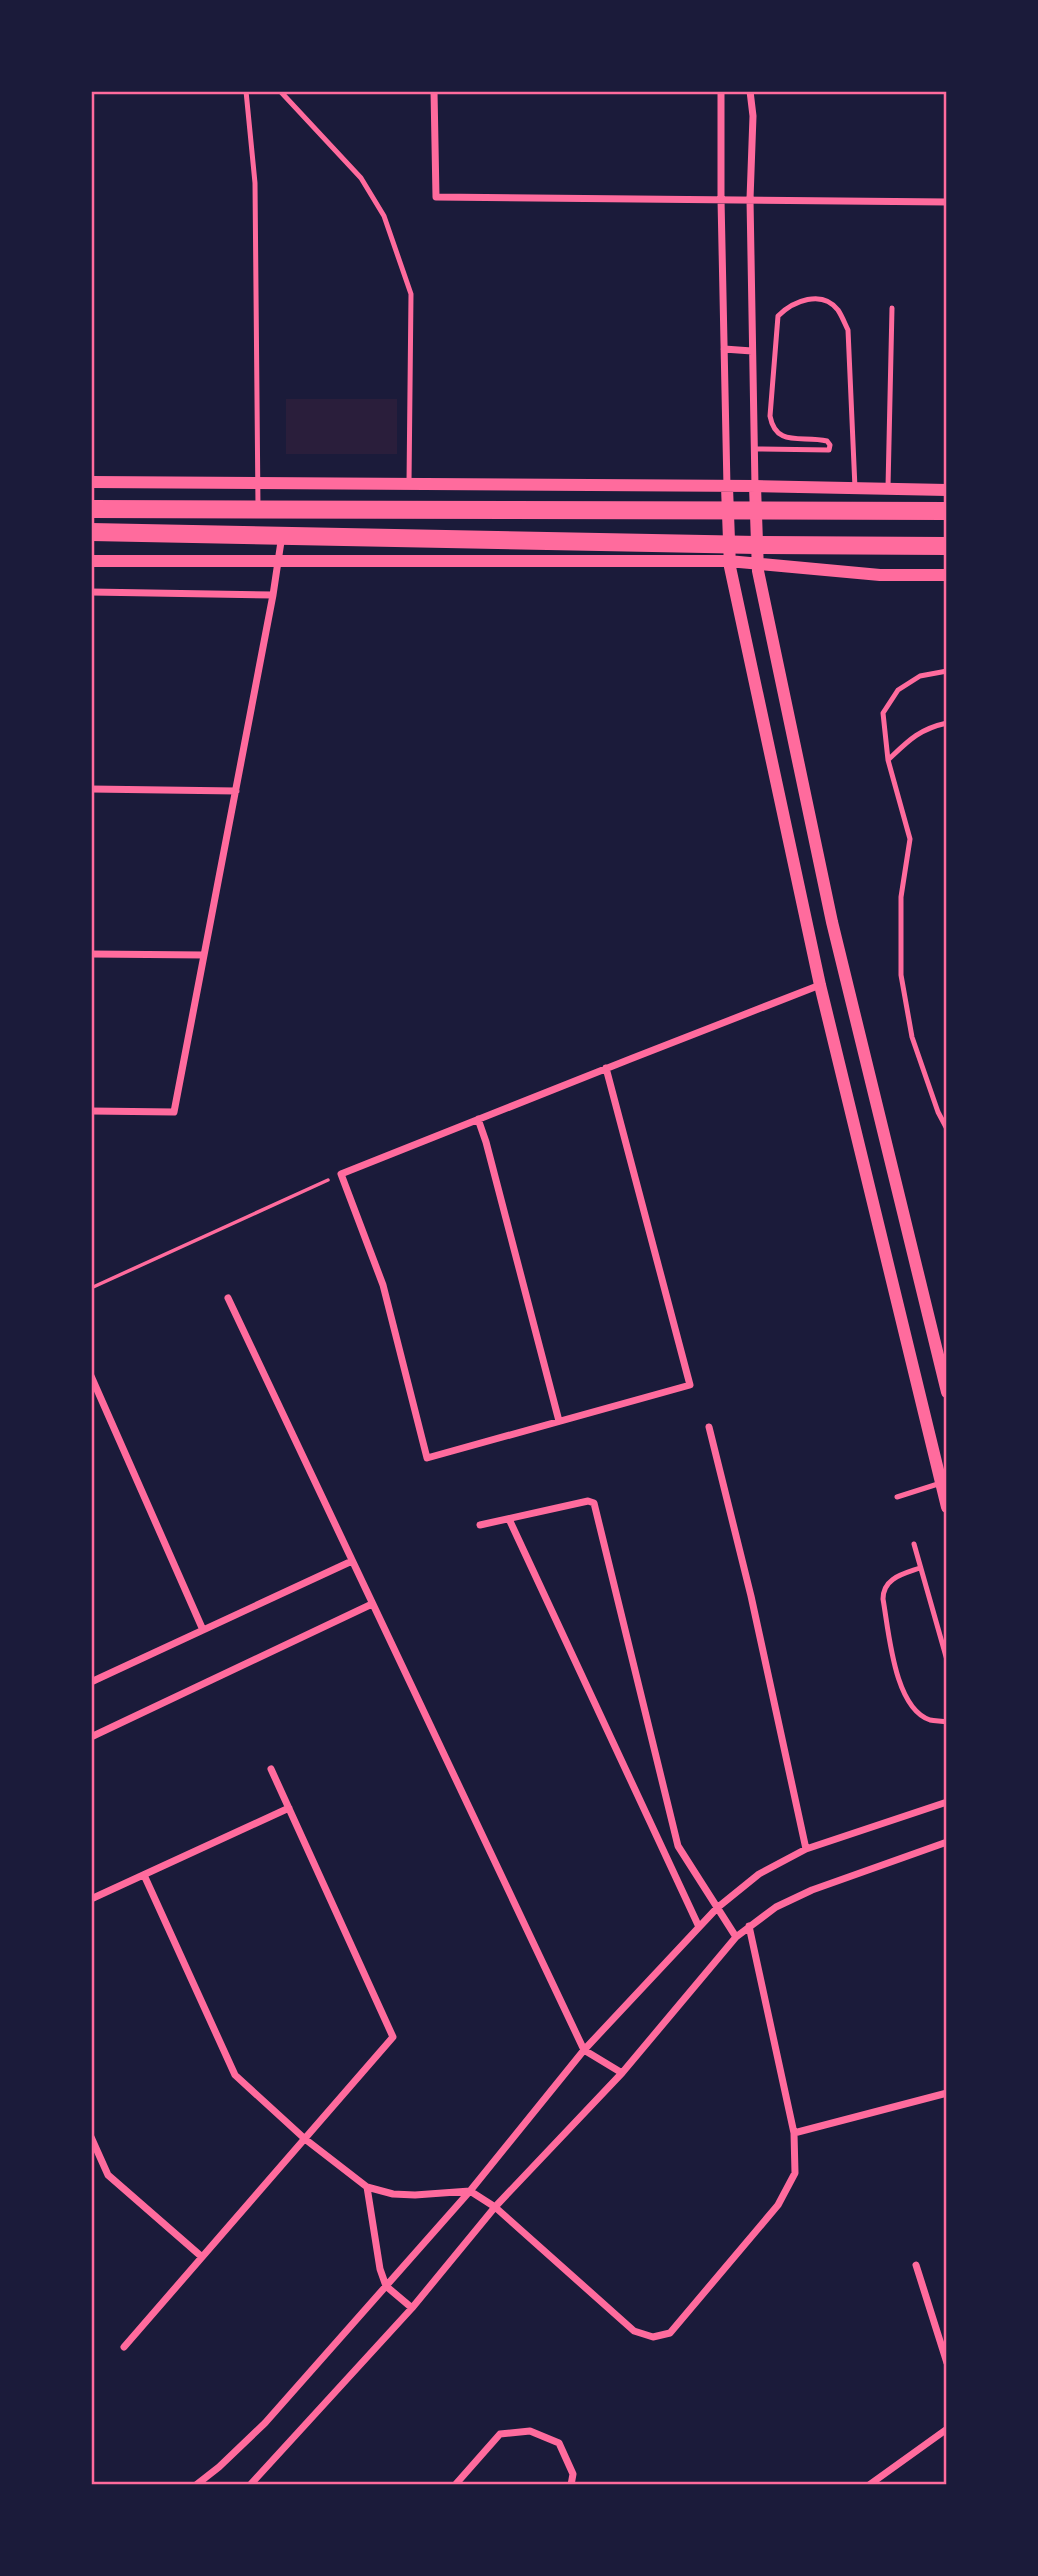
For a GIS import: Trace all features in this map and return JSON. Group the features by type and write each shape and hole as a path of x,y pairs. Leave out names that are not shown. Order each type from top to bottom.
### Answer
{"main road":[{"path":"91,509 947,511"},
{"path":"91,532 282,534 728,552 757,545 947,546"}],"street":[{"path":"721,91 728,552 820,985 947,1507"},
{"path":"750,91 753,116 750,199 757,565 832,922 947,1392"},
{"path":"434,92 436,197 947,202"},
{"path":"724,349 752,351"},
{"path":"91,482 888,487 947,490"},
{"path":"91,1111 174,1112 273,595 282,534"},
{"path":"91,561 278,561 728,552 757,565 880,575 947,575"},
{"path":"91,592 273,595"},
{"path":"91,789 236,791"},
{"path":"91,954 204,955"},
{"path":"606,1069 690,1385 427,1458 383,1285 341,1174 478,1119 820,985"},
{"path":"478,1119 559,1421"},
{"path":"228,1298 584,2050 622,2073"},
{"path":"91,1376 203,1630"},
{"path":"709,1427 751,1596 806,1849"},
{"path":"480,1525 588,1501 594,1503 678,1846 736,1937"},
{"path":"509,1519 699,1927"},
{"path":"91,1682 352,1561"},
{"path":"91,1737 372,1604"},
{"path":"124,2347 393,2037 271,1769"},
{"path":"196,2485 265,2423 470,2190 584,2050 717,1908 759,1874 806,1849 947,1802"},
{"path":"91,1899 289,1808"},
{"path":"250,2485 412,2308 495,2207 622,2073 736,1937 776,1907 811,1890 947,1842"},
{"path":"663,1853 678,1846"},
{"path":"144,1875 235,2075 305,2139 366,2187 394,2194 415,2195 470,2190 495,2207 634,2331 653,2337 670,2333 778,2205 795,2173 794,2133 749,1926"},
{"path":"794,2133 947,2093"},
{"path":"91,2137 108,2175 202,2257"},
{"path":"366,2187 380,2269 386,2286 412,2308"},
{"path":"916,2264 947,2363"},
{"path":"869,2485 947,2429"},
{"path":"455,2485 500,2434 530,2431 559,2443 573,2474 571,2485"}],"lane":[{"path":"246,91 255,183 258,511"},
{"path":"280,91 361,178 384,216 411,294 409,483"},
{"path":"755,449 829,450 831,445 828,441 781,436 773,429 770,416 778,316 788,307 805,299 819,299 837,309 848,330 855,488"},
{"path":"888,487 891,308"},
{"path":"947,671 920,676 898,690 883,713 888,760 910,839 901,897 901,975 912,1037 938,1112 947,1129"},
{"path":"888,760 911,738 928,727 947,723"},
{"path":"897,1497 941,1483"},
{"path":"914,1544 947,1660"},
{"path":"920,1568 889,1581 883,1589 883,1599 900,1688 914,1709 929,1720 947,1722"}],"path":[{"path":"91,1288 341,1174"}],"shaded area":[{"path":"286,399 397,399 397,454 286,454"}]}
